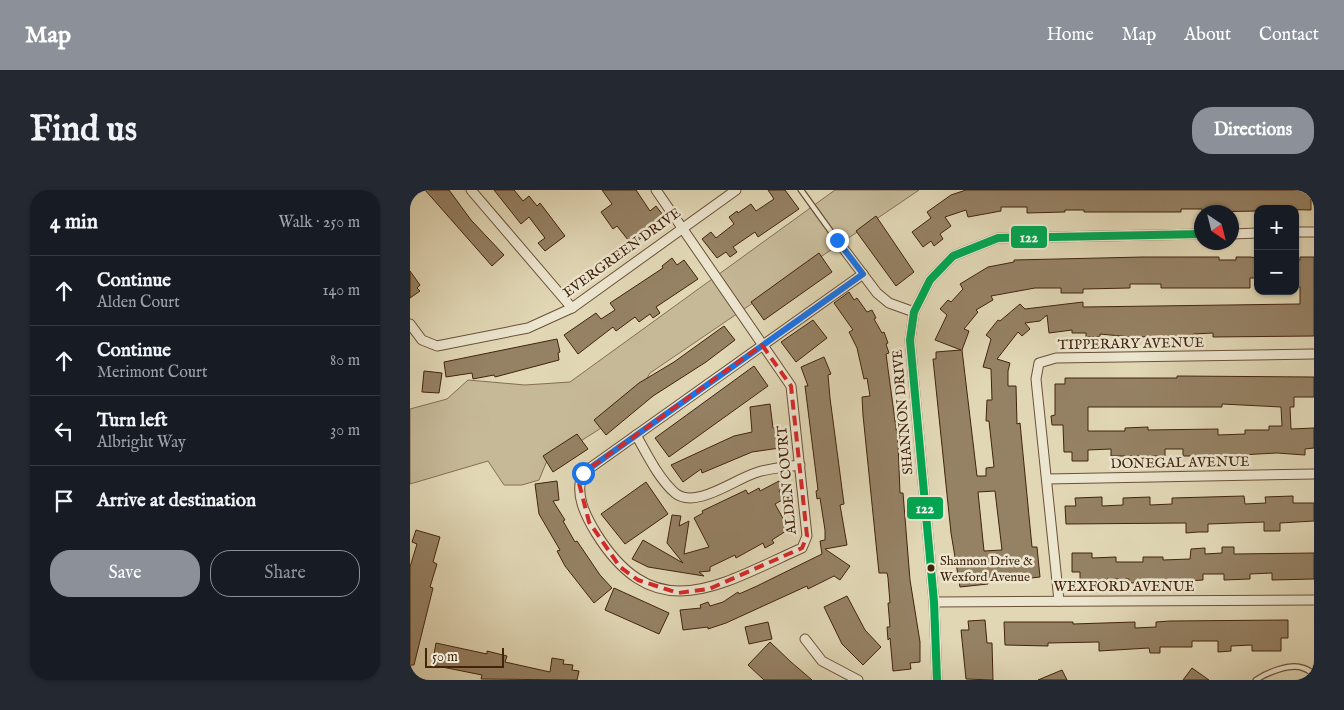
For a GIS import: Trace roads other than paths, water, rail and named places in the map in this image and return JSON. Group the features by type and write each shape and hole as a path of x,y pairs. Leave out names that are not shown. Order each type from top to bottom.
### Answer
{"street":[{"path":"471,190 572,308"},
{"name":"ALDEN COURT","path":"656,190 791,386 807,536 802,548 709,589 678,593 638,580 620,567 589,522 581,500 579,483 583,473 762,345"},
{"name":"EVERGREEN DRIVE","path":"410,324 422,340 437,346 528,328 572,308 682,227 736,190"},
{"path":"1299,232 1314,232"},
{"path":"1239,234 1254,233"},
{"name":"SHANNON DRIVE","path":"937,680 934,602 910,340 914,312 930,280 953,256 998,238 1194,234"},
{"path":"837,240 877,293 889,303 914,312"},
{"path":"762,345 863,274"},
{"name":"TIPPERARY AVENUE","path":"1059,601 1048,479 1036,379 1039,363 1056,358 1314,354"},
{"path":"636,435 659,472 676,494 690,499 703,496 757,472 800,465"},
{"name":"DONEGAL AVENUE","path":"1048,479 1314,474"},
{"name":"WEXFORD AVENUE","path":"934,602 1314,600"},
{"path":"805,639 822,661 858,680"}],"lane":[{"path":"801,190 837,240"},
{"path":"1256,680 1264,674 1294,667 1302,667 1314,674"}],"place":[{"name":"Shannon Drive & Wexford Avenue","path":"931,568"}]}
